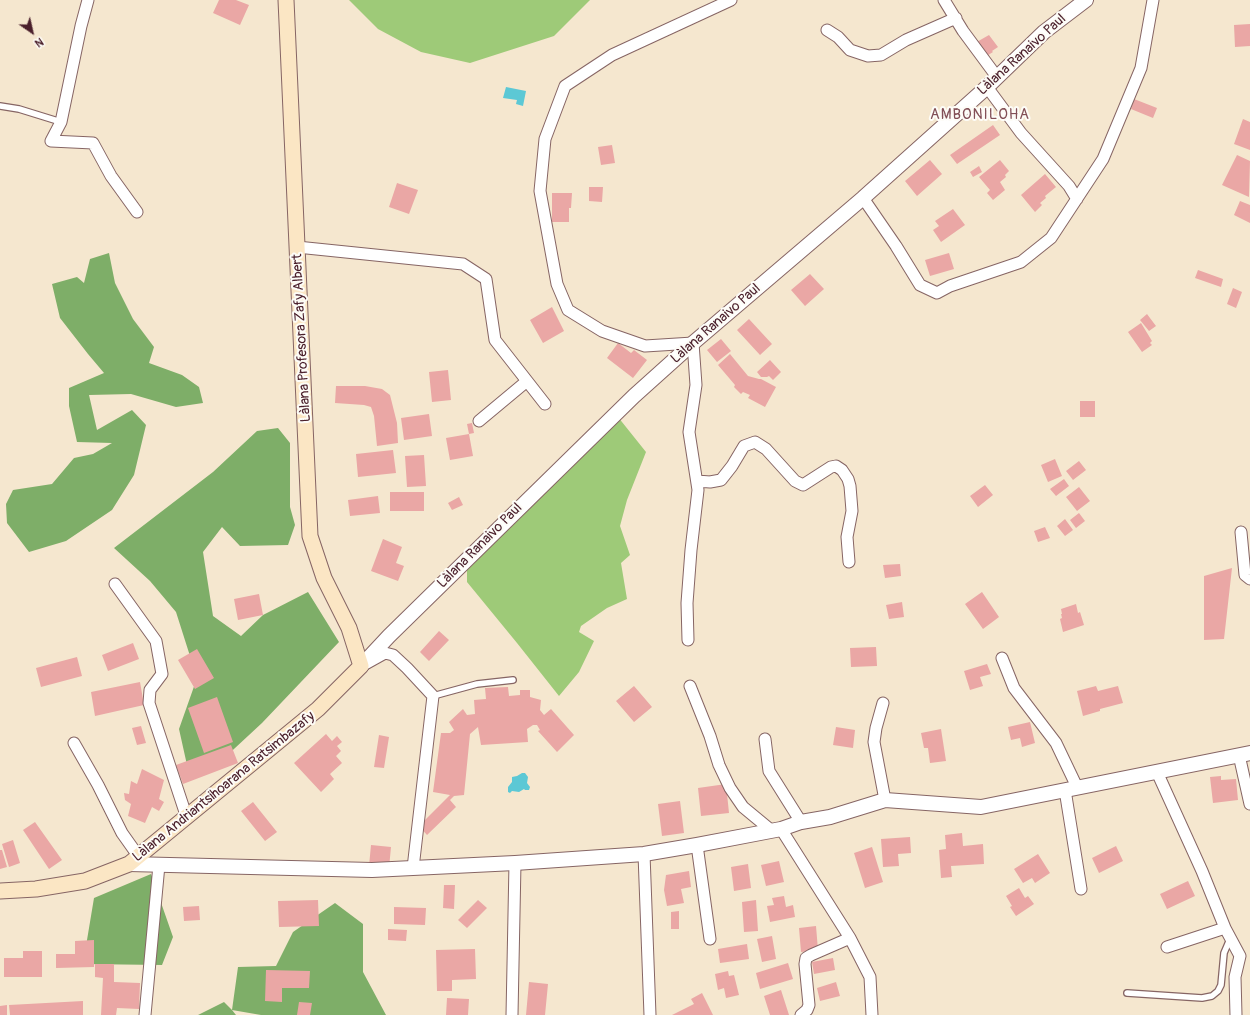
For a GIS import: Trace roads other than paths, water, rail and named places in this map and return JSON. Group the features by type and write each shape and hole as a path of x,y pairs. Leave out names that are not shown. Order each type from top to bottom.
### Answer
{"main road":[{"name":"Làlana Profesora Zafy Albert","path":"286,0 310,536 324,578 349,628 361,666"},
{"name":"Làlana Andriantsihoarana Ratsimbazafy","path":"0,891 36,889 85,881 134,861 318,709 361,666"}],"street":[{"path":"88,0 81,26 61,122 51,141 93,143 111,176 137,212"},
{"path":"688,640 688,602 691,550 698,490 690,432 696,385 693,343 645,346 602,331 568,310 557,284 540,191 545,139 565,86 612,55 731,0"},
{"path":"944,0 956,18 1021,133 1069,186 1077,199"},
{"name":"Làlana Ranaivo Paul","path":"361,666 389,636 608,420 693,343 863,198 992,82 1044,32 1086,0"},
{"path":"863,198 896,246 920,285 937,293 950,286 1021,262 1051,238 1103,159 1141,68 1153,0"},
{"path":"827,30 838,37 850,50 868,56 880,55 906,40 956,18"},
{"path":"1069,186 1087,183"},
{"path":"297,247 463,264 486,279 495,340 545,404"},
{"path":"479,421 527,382"},
{"path":"697,481 710,482 720,480 732,466 744,446 755,442 766,449 795,481 802,485 831,467 836,466 842,470 848,479 850,486 852,511 848,537 849,562"},
{"path":"1241,532 1245,575 1250,579"},
{"path":"115,584 156,641 162,674 150,690 149,703 186,818"},
{"path":"361,666 385,653 393,655 408,668 433,696 413,868"},
{"path":"1002,658 1014,688 1056,743 1071,789 1081,889"},
{"path":"690,686 710,736 719,765 730,788 743,807 777,830 850,938 870,977 872,1015"},
{"path":"883,703 874,742 885,800"},
{"path":"765,739 769,771 801,822"},
{"path":"74,743 98,785 134,861 159,865 372,870 515,863 644,854 777,830 801,822 830,817 885,800 981,807 1244,754 1250,804"},
{"path":"1157,772 1202,871 1225,928 1240,956 1235,977 1236,1015"},
{"path":"698,845 710,939"},
{"path":"644,854 650,1015"},
{"path":"512,1015 515,863"},
{"path":"145,1015 159,865"},
{"path":"1166,947 1225,928"},
{"path":"801,1015 809,1005 805,964 806,958 850,938"}],"lane":[{"path":"0,106 19,109 61,122"},
{"path":"433,696 477,684 514,680"},
{"path":"1127,993 1202,998 1212,996 1218,991 1221,985 1224,953 1230,939"}],"water":[{"path":"506,87 526,91 523,106 516,104 517,100 503,98"},
{"path":"525,773 528,777 527,783 530,787 529,790 524,789 519,792 508,792 508,787 512,782 512,777"}],"district":[{"name":"AMBONILOHA","path":"980,115"}]}
